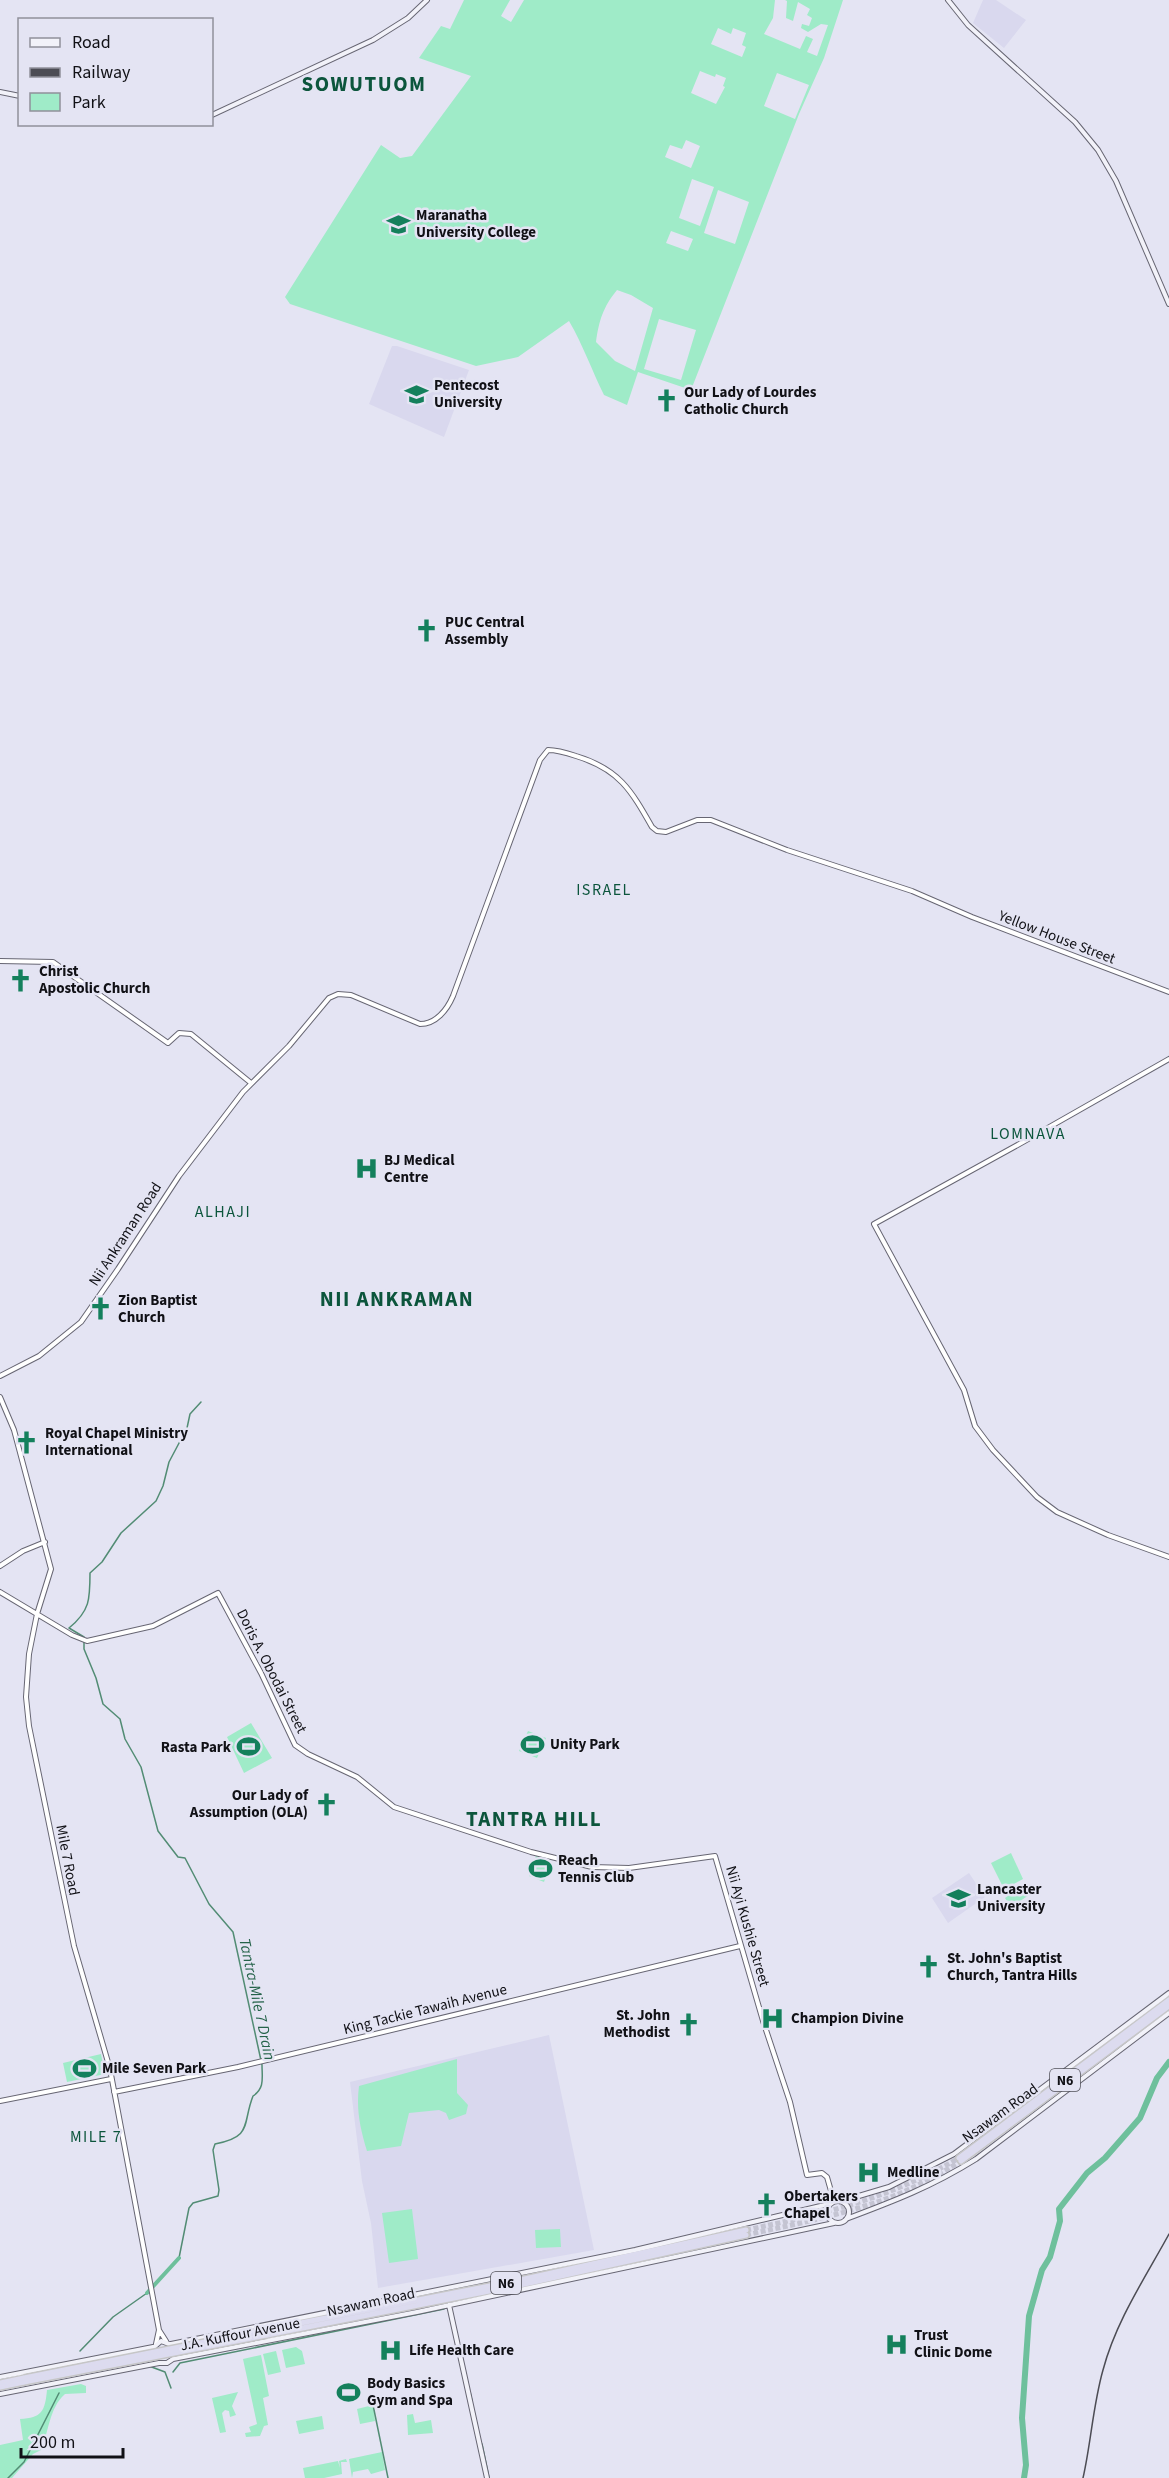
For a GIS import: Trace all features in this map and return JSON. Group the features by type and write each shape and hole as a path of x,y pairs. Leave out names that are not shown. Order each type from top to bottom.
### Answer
{"highway":[{"name":"Nsawam Road","path":"1169,2000 960,2160 1169,2006"},
{"name":"Nsawam Road","path":"0,2385 520,2285 746,2233"}],"main road":[{"path":"213,115 310,67 372,40 408,18 427,0"},
{"path":"948,0 968,25 1075,122 1099,151 1116,182 1169,304"},
{"path":"0,92 18,96"},
{"path":"171,2344 635,2250 841,2201 889,2187 954,2154 1169,1993"},
{"path":"830,2203 827,2216 834,2223 914,2193 947,2177 976,2159 1169,2013"},
{"path":"841,2201 849,2209 846,2219"},
{"name":"J.A. Kuffour Avenue","path":"173,2359 417,2312 834,2223"},
{"path":"448,2305 487,2478"},
{"path":"0,2378 166,2341 171,2344 175,2354 173,2359 167,2363 0,2394"},
{"path":"155,2345 154,2359 159,2363"}],"street":[{"name":"Yellow House Street","path":"251,1083 289,1046 320,1007 334,995 354,996 420,1023 430,1022 443,1012 453,996 540,760 548,750 588,760 618,776 630,789 652,827 657,831 666,832 697,820 711,820 788,850 937,902 1169,992"},
{"path":"0,961 54,962 168,1043 181,1032 191,1034 251,1083"},
{"path":"1169,1059 874,1224 964,1390 975,1426 993,1450 1037,1497 1057,1512 1108,1535 1169,1557"},
{"name":"Nii Ankraman Road","path":"0,1376 39,1356 81,1322 118,1269 165,1193 251,1083"},
{"name":"Mile 7 Road","path":"0,1397 14,1430 51,1569 37,1614 26,1672 29,1726 67,1916 114,2092 159,2330"},
{"path":"0,1566 23,1551 45,1542"},
{"path":"0,1592 37,1614"},
{"name":"Doris A. Obodai Street","path":"37,1614 87,1641 158,1624 218,1593 296,1745 308,1754 357,1777 390,1804 531,1852 592,1867 629,1869 715,1856"},
{"name":"Nii Ayi Kushie Street","path":"715,1856 740,1946 790,2102 807,2175 824,2174 831,2191"},
{"name":"King Tackie Tawaih Avenue","path":"114,2092 258,2062 740,1946"},
{"path":"0,2101 111,2079"},
{"path":"831,2191 841,2201"},
{"path":"830,2203 831,2191"},
{"path":"159,2330 166,2341"},
{"path":"155,2345 159,2330"}],"shaded area":[{"path":"983,0 996,0 1026,20 1004,48 973,23"},
{"name":"Pentecost University","path":"392,346 469,370 444,437 369,404"},
{"name":"Lancaster University","path":"969,1873 985,1897 948,1923 932,1898"},
{"path":"549,2035 594,2250 378,2288 371,2223 362,2181 350,2082"}],"green space":[{"path":"464,0 510,0 501,16 511,22 524,0 775,0 773,18 764,34 800,49 806,36 813,39 807,52 817,56 828,25 821,24 808,32 801,28 802,24 809,26 812,18 807,15 810,9 798,2 793,21 786,18 787,1 785,0 843,0 824,58 799,114 691,390 638,372 627,405 604,395 569,321 518,357 476,366 290,304 285,297 381,145 400,158 412,156 471,76 419,58 441,26 450,29","holes":["718,28 731,34 733,28 746,33 742,45 746,47 742,57 711,44","700,71 715,77 716,74 726,78 723,86 725,87 716,104 691,93","777,73 809,85 795,119 764,106","686,140 700,146 691,168 665,157 670,145 682,149","692,179 714,187 700,226 679,218","718,190 749,202 735,244 704,233","671,231 693,239 688,251 666,243","617,290 653,308 635,371 615,361 596,342 605,308","659,319 696,330 681,380 644,369"]},
{"name":"Rasta Park","path":"251,1723 272,1758 244,1773 227,1737"},
{"name":"Unity Park","path":"528,1731 546,1738 537,1758 519,1751"},
{"path":"1011,1853 1023,1879 1004,1889 991,1863"},
{"name":"Reach Tennis Club","path":"536,1856 551,1861 544,1882 529,1876"},
{"path":"1022,1886 1029,1895 1011,1907 1005,1898"},
{"name":"Mile Seven Park","path":"101,2054 105,2074 67,2082 63,2063"},
{"path":"457,2059 457,2093 468,2105 466,2114 449,2120 446,2113 439,2110 409,2113 401,2146 367,2151 359,2118 359,2086"},
{"path":"412,2209 418,2259 389,2263 382,2213"},
{"path":"560,2229 561,2247 536,2248 535,2230"},
{"path":"296,2347 302,2351 305,2364 286,2368 282,2350"},
{"path":"276,2351 281,2372 268,2375 263,2354"},
{"path":"261,2355 269,2396 263,2398 268,2425 264,2426 260,2436 246,2437 245,2433 251,2432 249,2427 257,2424 243,2359"},
{"path":"81,2384 86,2386 86,2393 65,2394 56,2406 41,2450 33,2454 12,2478 0,2478 0,2445 23,2440 20,2419 33,2417 41,2412 47,2390"},
{"path":"238,2392 232,2406 236,2415 230,2417 229,2411 225,2410 222,2413 226,2432 220,2433 212,2398"},
{"path":"373,2405 375,2421 360,2424 357,2409"},
{"path":"413,2414 415,2423 431,2420 433,2433 408,2435 407,2415"},
{"path":"322,2416 324,2429 299,2434 296,2421"},
{"path":"382,2452 385,2470 371,2474 368,2469 353,2472 352,2478 349,2459"},
{"path":"346,2459 347,2462 341,2462 342,2474 324,2478 305,2478 303,2468 338,2461 340,2468 339,2461"}],"waterway":[{"name":"Tantra-Mile 7 Drain","path":"179,2258 189,2208 193,2203 218,2196 213,2150 215,2144 235,2137 244,2128 253,2096 261,2086 262,2065 233,1932 209,1904 185,1858 178,1857 158,1831 141,1767 125,1739 120,1719 103,1704 96,1678 84,1649 84,1637 69,1628 85,1610 90,1590 90,1573 102,1562 121,1533 156,1501 163,1486 169,1462 187,1428 190,1414 201,1402"},
{"path":"1024,2478 1026,2465 1022,2418 1029,2316 1042,2270 1050,2257 1060,2221 1059,2209 1087,2173 1105,2158 1140,2118 1157,2078 1169,2062"},
{"path":"147,2293 179,2258"},
{"path":"80,2351 113,2317 147,2293"},
{"path":"173,2372 180,2363 444,2309"},
{"path":"149,2366 165,2372 171,2388"},
{"path":"470,2392 472,2401"},
{"path":"8,2478 24,2462 59,2393"},
{"path":"373,2405 388,2478"},
{"path":"482,2444 489,2478"}],"tunnel":[{"path":"746,2230 829,2211 881,2195 959,2158"},
{"path":"746,2235 823,2218 880,2201 916,2186 961,2161"}],"railway":[{"path":"1083,2478 1097,2397 1115,2334 1169,2234"}],"place":[{"name":"Maranatha University College","path":"398,224"},
{"name":"Pentecost University","path":"416,394"},
{"name":"Our Lady of Lourdes Catholic Church","path":"666,401"},
{"name":"PUC Central Assembly","path":"427,631"},
{"name":"Christ Apostolic Church","path":"21,980"},
{"name":"BJ Medical Centre","path":"366,1169"},
{"name":"Zion Baptist Church","path":"100,1309"},
{"name":"Royal Chapel Ministry International","path":"27,1442"},
{"name":"Unity Park","path":"532,1744"},
{"name":"Rasta Park","path":"249,1747"},
{"name":"Our Lady of Assumption (OLA)","path":"326,1804"},
{"name":"Reach Tennis Club","path":"540,1869"},
{"name":"Lancaster University","path":"959,1898"},
{"name":"St. John's Baptist Church, Tantra Hills","path":"929,1967"},
{"name":"Champion Divine","path":"773,2018"},
{"name":"St. John Methodist","path":"688,2024"},
{"name":"Mile Seven Park","path":"84,2068"},
{"name":"Medline","path":"869,2172"},
{"name":"Obertakers Chapel","path":"766,2205"},
{"name":"Trust Clinic Dome","path":"896,2344"},
{"name":"Life Health Care","path":"391,2350"},
{"name":"Body Basics Gym and Spa","path":"349,2392"}],"district":[{"name":"SOWUTUOM","path":"364,84"},
{"name":"ISRAEL","path":"604,889"},
{"name":"LOMNAVA","path":"1028,1133"},
{"name":"ALHAJI","path":"223,1211"},
{"name":"NII ANKRAMAN","path":"397,1299"},
{"name":"TANTRA HILL","path":"534,1819"},
{"name":"MILE 7","path":"96,2136"}]}
